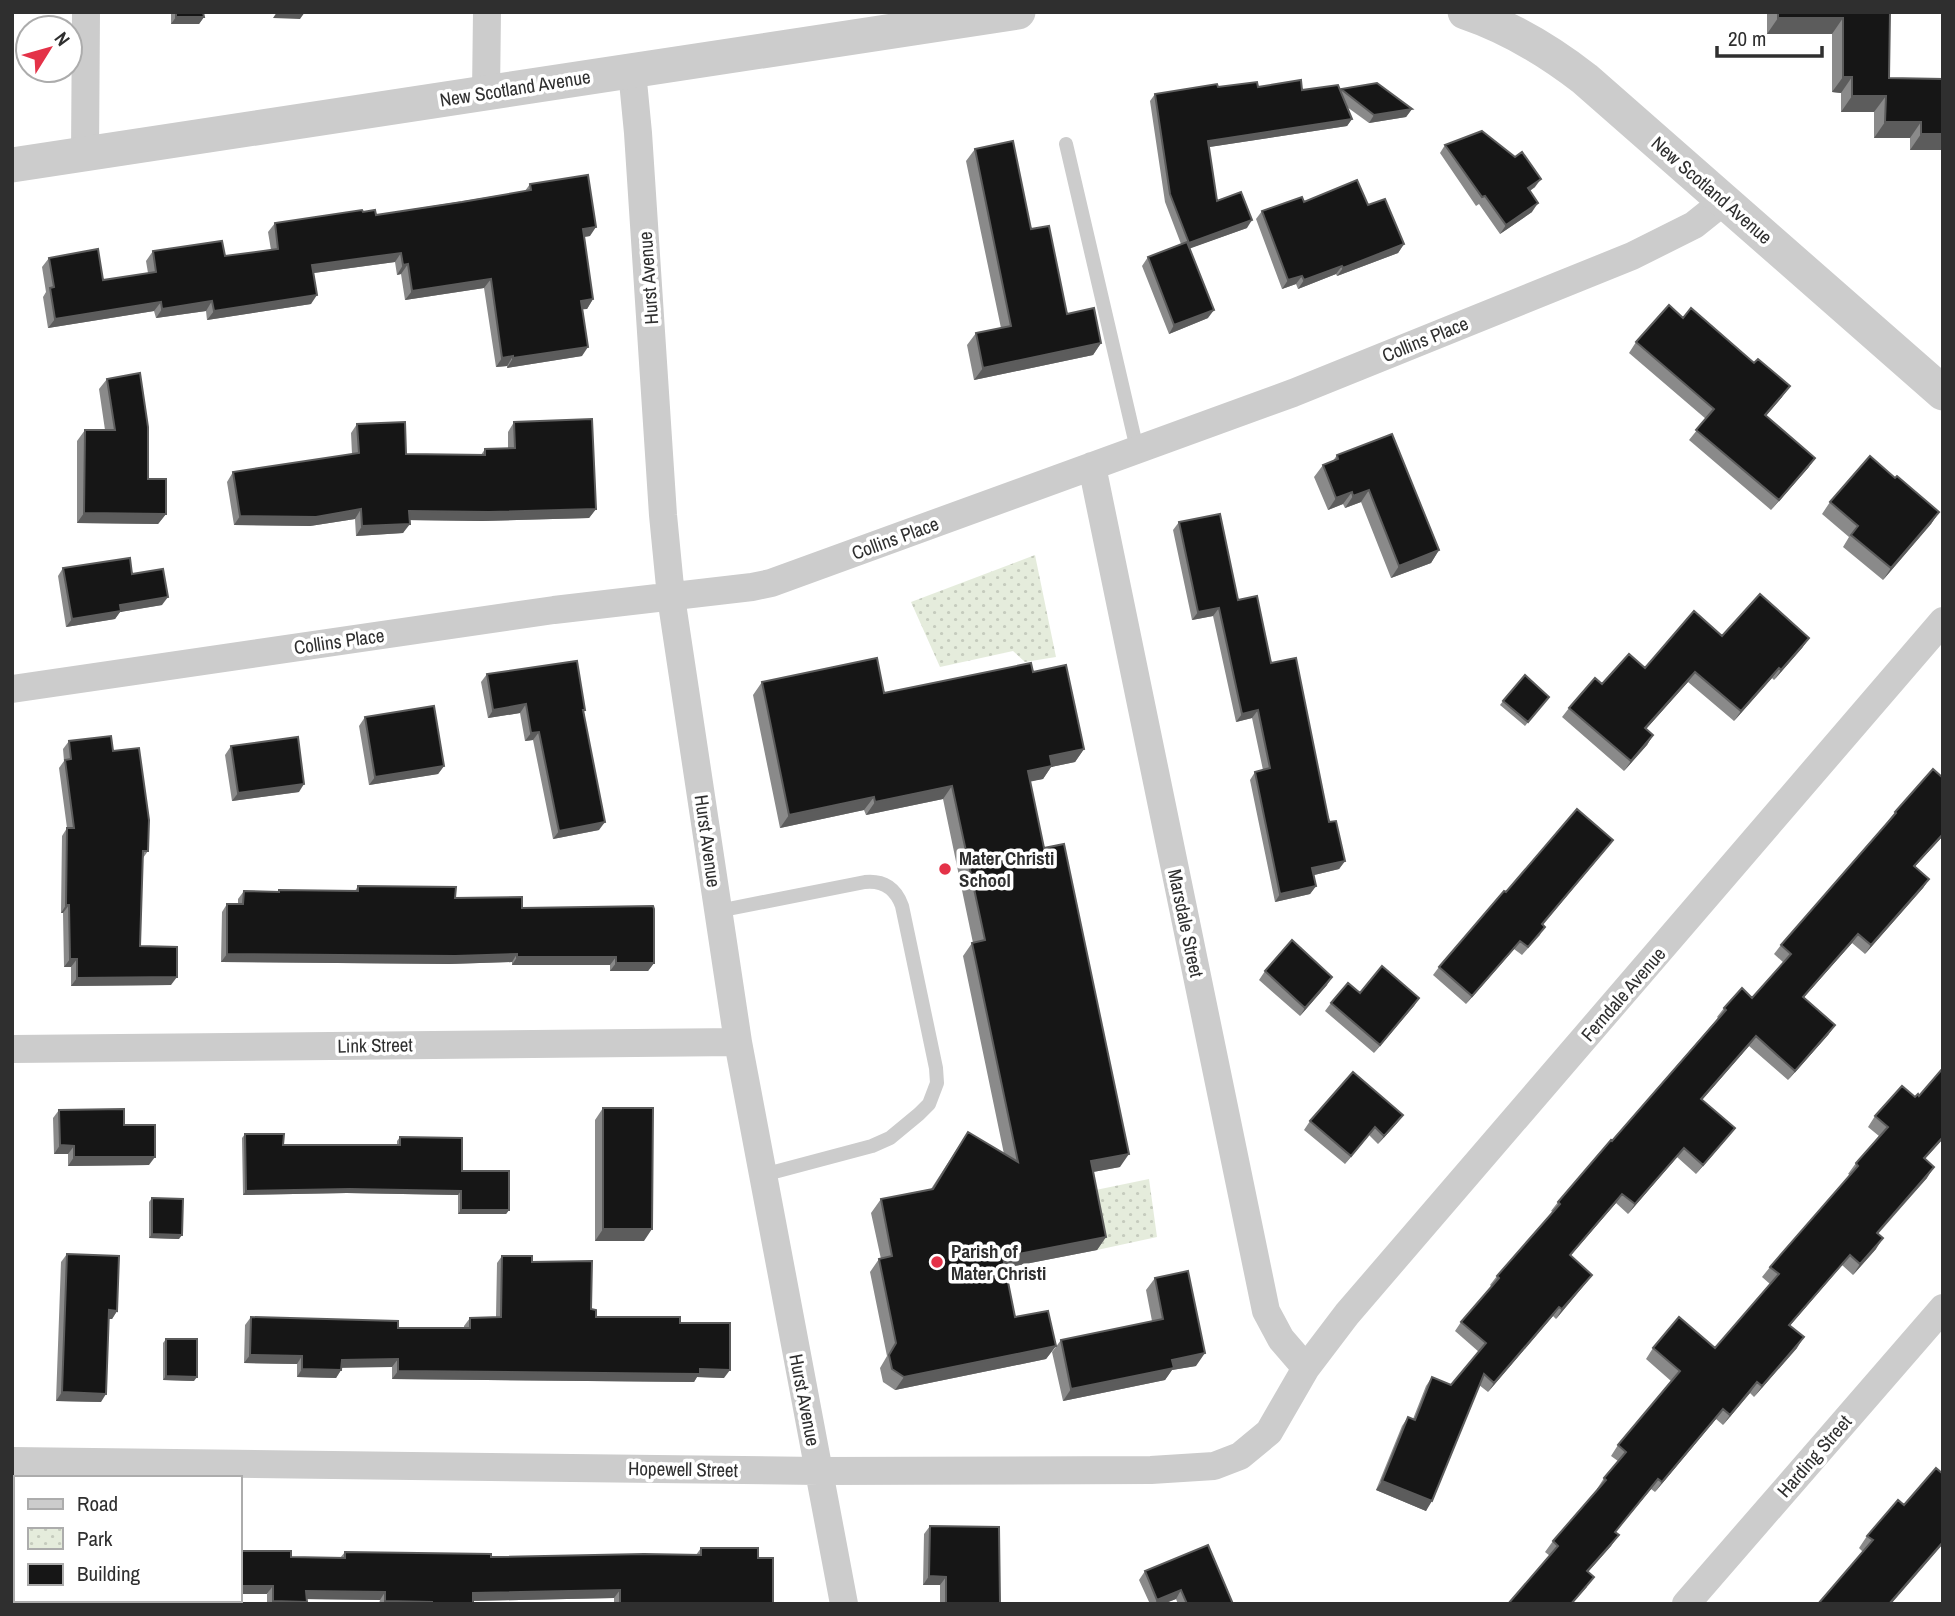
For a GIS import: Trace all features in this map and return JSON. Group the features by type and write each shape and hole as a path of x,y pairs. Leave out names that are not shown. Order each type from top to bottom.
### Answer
{"street":[{"path":"85,154 86,12"},
{"path":"486,93 487,12"},
{"name":"New Scotland Avenue","path":"12,165 632,71 890,22 1018,12"},
{"name":"New Scotland Avenue","path":"1465,12 1511,21 1585,79 1943,393"},
{"name":"Hurst Avenue","path":"632,71 671,597 738,1042 844,1604"},
{"name":"Collins Place","path":"12,689 554,610 771,583 1293,393 1632,256 1694,225 1724,201"},
{"name":"Marsdale Street","path":"1092,466 1266,1311 1281,1339 1306,1368"},
{"name":"Ferndale Avenue","path":"1306,1368 1347,1314 1943,621"},
{"name":"Link Street","path":"12,1049 738,1042"},
{"name":"Harding Street","path":"1686,1604 1943,1308"},
{"name":"Hopewell Street","path":"12,1461 819,1471 1152,1470 1214,1466 1240,1456 1269,1432 1306,1368"}],"lane":[{"path":"1066,144 1137,450"},
{"path":"718,911 865,882 877,882 888,887 897,895 902,906 936,1068 937,1083 929,1104 890,1138 872,1146 763,1175"}],"green space":[{"path":"1035,555 1056,657 1025,662 1013,651 940,667 911,602"},
{"path":"1149,1179 1157,1237 1097,1250 1086,1192"}],"building":[{"path":"176,12 203,12 204,17 176,17"},
{"path":"1778,12 1890,12 1889,78 1943,79 1943,134 1921,134 1921,122 1885,122 1886,96 1852,96 1852,77 1843,77 1843,18 1778,18"},
{"path":"1301,80 1302,90 1338,85 1352,119 1208,141 1217,201 1241,192 1252,220 1189,243 1170,194 1155,94 1217,84 1218,87 1257,82 1258,87"},
{"path":"1377,83 1412,109 1374,115 1341,89"},
{"path":"1482,131 1515,157 1522,152 1541,179 1528,188 1538,203 1506,225 1485,196 1482,197 1445,145"},
{"path":"1013,141 1031,229 1049,226 1067,314 1094,308 1101,343 983,368 976,333 1011,326 975,149"},
{"path":"588,175 596,227 583,229 593,299 581,301 588,347 502,358 491,279 412,291 408,264 403,265 401,253 312,265 317,295 214,311 212,301 162,309 161,302 55,319 50,288 54,287 49,258 98,249 103,280 156,272 153,251 222,241 225,256 278,249 275,223 362,210 375,210 376,215 462,202 531,190 530,184"},
{"path":"1357,180 1368,205 1385,199 1404,244 1343,268 1342,266 1304,280 1302,276 1288,280 1262,211 1302,197 1304,202"},
{"path":"1187,242 1214,310 1174,325 1148,257"},
{"path":"1669,305 1683,318 1691,308 1754,363 1758,359 1790,386 1765,415 1815,458 1779,500 1696,430 1714,409 1636,342"},
{"path":"140,373 148,427 148,479 166,479 166,514 84,513 85,430 115,430 107,379"},
{"path":"592,419 596,509 409,511 410,524 362,526 361,509 316,517 240,516 233,472 359,453 357,424 405,422 406,454 485,455 485,449 515,448 514,422"},
{"path":"1392,434 1439,550 1399,566 1369,490 1336,498 1323,465 1338,459 1337,455"},
{"path":"1870,456 1939,512 1891,568 1851,535 1858,526 1830,502"},
{"path":"1220,514 1238,600 1257,596 1271,663 1296,658 1329,822 1336,821 1345,861 1312,868 1316,886 1280,894 1255,772 1270,768 1258,710 1242,714 1219,608 1198,612 1179,522"},
{"path":"130,558 132,574 163,569 168,597 120,605 121,611 72,619 63,568"},
{"path":"1760,594 1809,638 1741,711 1695,672 1645,728 1653,735 1631,761 1569,708 1595,678 1602,684 1629,654 1645,668 1694,611 1722,636"},
{"path":"877,658 884,693 1031,663 1033,672 1066,665 1084,749 1050,756 1052,766 1028,771 1044,848 1064,844 1129,1154 1091,1161 1106,1237 1003,1257 1015,1317 1048,1311 1056,1346 904,1377 892,1369 889,1355 896,1343 879,1259 892,1256 881,1199 933,1189 968,1132 1018,1162 972,943 985,940 952,786 875,802 874,797 789,815 762,682"},
{"path":"577,661 583,710 605,822 559,831 539,732 531,733 526,704 493,710 487,674"},
{"path":"1525,675 1549,697 1528,722 1503,701"},
{"path":"434,706 444,766 375,777 365,717"},
{"path":"111,736 113,751 139,748 149,820 148,851 143,851 140,946 177,947 177,977 77,978 77,959 70,959 69,905 66,905 67,828 74,828 65,760 71,759 69,741"},
{"path":"298,737 304,784 238,793 231,746"},
{"path":"1933,769 1943,778 1943,834 1914,866 1929,879 1871,945 1858,934 1803,997 1835,1025 1795,1071 1756,1036 1701,1099 1735,1128 1703,1165 1684,1148 1635,1204 1622,1194 1570,1255 1592,1275 1562,1309 1559,1307 1494,1383 1484,1374 1432,1501 1382,1481 1408,1417 1415,1420 1432,1377 1451,1385 1486,1343 1461,1322 1560,1204 1558,1202 1726,1010 1724,1008 1742,988 1752,998 1791,954 1781,945"},
{"path":"1577,809 1613,840 1542,924 1545,927 1528,947 1520,941 1472,996 1439,967"},
{"path":"358,886 456,887 455,898 522,897 522,908 653,906 654,963 616,963 616,957 517,957 517,954 227,954 227,904 243,904 244,891 358,891"},
{"path":"1292,940 1332,977 1305,1008 1265,971"},
{"path":"1382,966 1419,998 1380,1045 1331,1003 1348,983 1360,993"},
{"path":"1943,1068 1943,1137 1924,1158 1934,1167 1877,1233 1883,1238 1860,1264 1850,1255 1789,1325 1804,1337 1762,1386 1757,1382 1730,1415 1723,1409 1662,1482 1658,1479 1615,1532 1619,1535 1587,1571 1594,1577 1571,1604 1508,1604 1558,1546 1553,1541 1606,1480 1604,1478 1626,1452 1618,1445 1680,1371 1653,1348 1679,1317 1715,1348 1779,1274 1770,1267 1858,1166 1856,1163 1888,1127 1875,1116 1902,1086 1915,1097 1918,1094 1919,1096"},
{"path":"1353,1072 1403,1115 1384,1136 1375,1127 1351,1156 1310,1121"},
{"path":"603,1108 653,1108 652,1229 603,1229"},
{"path":"124,1109 124,1125 155,1125 155,1157 74,1157 74,1146 60,1145 59,1110"},
{"path":"245,1134 284,1134 283,1145 400,1145 400,1137 462,1138 462,1171 509,1171 509,1210 461,1210 461,1191 246,1191"},
{"path":"152,1198 183,1199 182,1235 152,1234"},
{"path":"67,1254 119,1256 117,1311 109,1310 106,1394 62,1392"},
{"path":"502,1256 532,1256 532,1262 592,1261 591,1309 596,1310 596,1317 680,1317 680,1323 730,1323 730,1370 700,1369 700,1374 398,1371 398,1359 342,1360 341,1370 302,1369 302,1356 250,1355 251,1317 398,1321 398,1328 470,1328 470,1318 501,1317"},
{"path":"1188,1271 1205,1353 1172,1360 1174,1368 1071,1389 1061,1340 1163,1319 1155,1278"},
{"path":"166,1339 197,1339 197,1377 166,1376"},
{"path":"1936,1468 1943,1474 1943,1542 1889,1604 1818,1604 1873,1540 1867,1536 1898,1500 1904,1505"},
{"path":"930,1526 999,1527 1000,1604 946,1604 946,1577 929,1576"},
{"path":"1208,1545 1233,1604 1187,1604 1181,1590 1157,1600 1145,1571"},
{"path":"701,1548 758,1548 758,1558 773,1558 773,1604 620,1604 620,1590 473,1593 473,1604 385,1601 385,1592 306,1591 307,1602 273,1601 273,1586 242,1586 242,1551 291,1551 291,1557 345,1558 345,1552 491,1554 491,1557 701,1555"},
{"path":"54,1602 143,1602 143,1604"}],"place":[{"name":"Mater Christi School","path":"945,869"},
{"name":"Parish of Mater Christi","path":"937,1262"}]}
